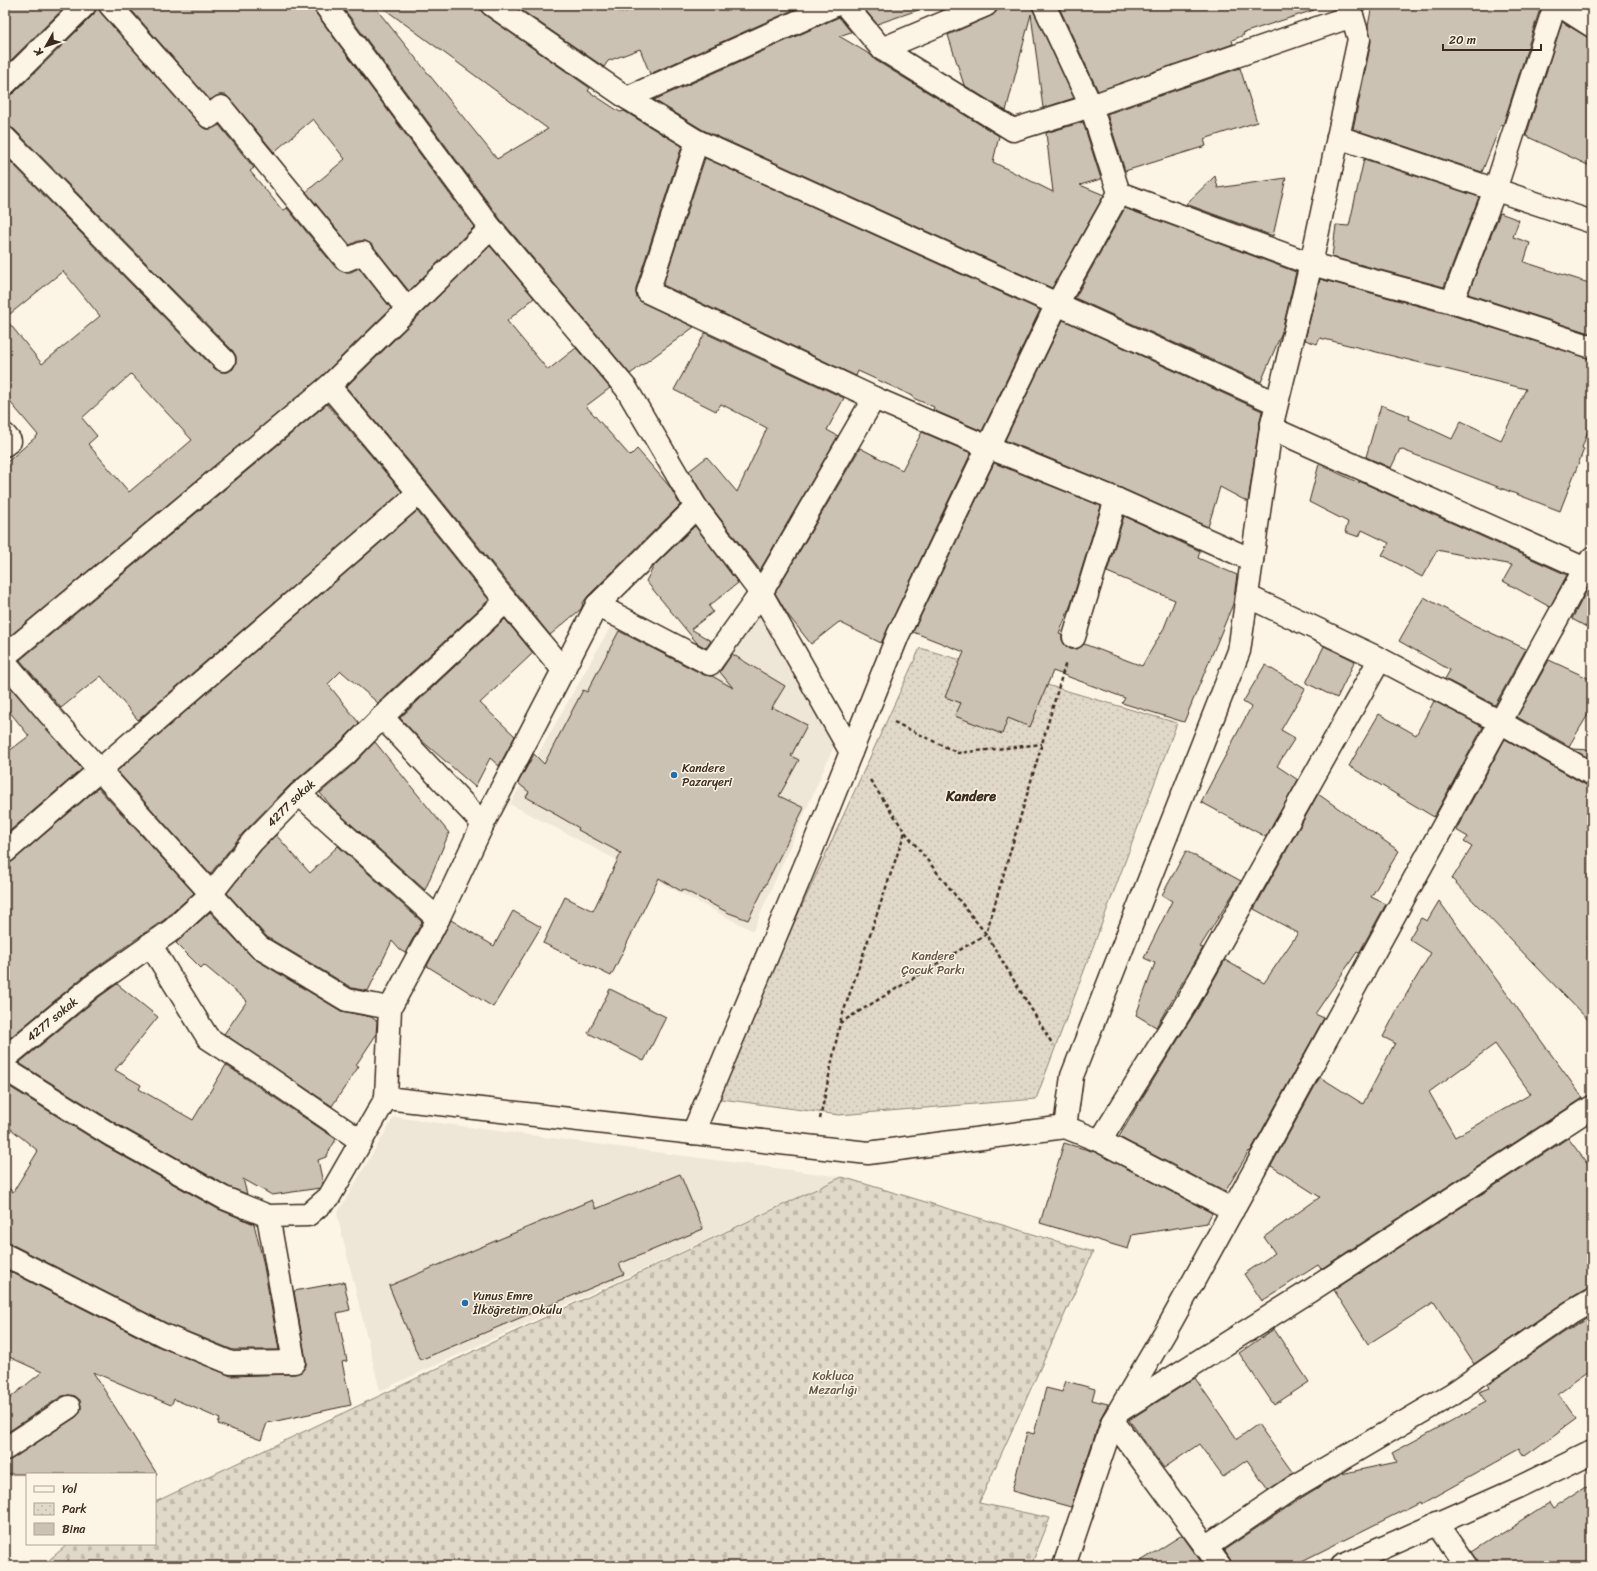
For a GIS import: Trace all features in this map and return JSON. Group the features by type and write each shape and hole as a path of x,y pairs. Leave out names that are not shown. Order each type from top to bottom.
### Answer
{"street":[{"path":"5,84 85,5"},
{"path":"110,5 209,117 221,107 346,260 363,253 407,310"},
{"path":"325,5 491,228 626,388 696,507 761,593 851,752"},
{"path":"492,5 627,98 697,141 1276,403"},
{"path":"627,98 834,5"},
{"path":"845,5 882,49 1013,130 1091,106 1351,10 1359,39 1311,264 1271,428 1240,651 1072,1076 1065,1127"},
{"path":"882,49 986,5"},
{"path":"693,1133 869,709 898,635 1057,304 1119,193 1091,106 1044,5"},
{"path":"1452,302 1495,190 1555,5"},
{"path":"1559,5 1592,26"},
{"path":"1338,137 1592,222"},
{"path":"5,138 224,360"},
{"path":"697,141 648,292 874,398 1116,499 1252,560"},
{"path":"1119,193 1311,264 1452,302 1592,347"},
{"path":"5,656 328,386 491,228"},
{"path":"328,386 419,493 564,670"},
{"path":"597,605 710,664 761,593 874,398"},
{"path":"1064,1566 1116,1416 1171,1322 1500,722 1590,566 1271,428"},
{"path":"5,435 10,441 5,444"},
{"path":"5,852 419,493"},
{"path":"1074,637 1116,499"},
{"path":"5,1069 111,1136 224,1198 268,1216 308,1214 329,1198 386,1098 390,1008 438,918 483,824 597,605 696,507"},
{"path":"1247,596 1380,659 1500,722 1592,774"},
{"name":"4277 sokak","path":"5,1058 91,988 150,944 172,930 210,894 252,842 299,794 346,754 382,717 506,601"},
{"path":"1100,1141 1188,1000 1380,659"},
{"path":"5,662 49,714 210,894 259,946 347,1000 390,1008"},
{"path":"382,717 483,824"},
{"path":"299,794 438,918"},
{"path":"150,944 208,1038 361,1141"},
{"path":"386,1098 868,1153 1065,1127 1100,1141 1232,1210"},
{"path":"1116,1416 1592,1107"},
{"path":"5,1255 163,1335 231,1363 294,1362 268,1216"},
{"path":"1206,1547 1294,1487 1452,1394 1571,1312 1592,1300"},
{"path":"5,1449 70,1407"},
{"path":"1116,1416 1220,1566"},
{"path":"1342,1566 1518,1488 1592,1452"},
{"path":"1437,1523 1466,1566"}],"path":[{"path":"840,1022 986,934 1074,637"},
{"path":"869,709 958,753 1042,744"},
{"path":"851,752 905,832 986,934 1072,1076"},
{"path":"814,1147 840,1022 905,832"}],"shaded area":[{"name":"Kandere Pazaryeri","path":"761,607 834,746 753,931 510,804 612,624 716,670"},
{"name":"Yunus Emre İlköğretim Okulu","path":"394,1117 842,1177 380,1391 337,1214"}],"green space":[{"name":"Kandere Çocuk Parkı","path":"920,648 1177,723 1036,1099 839,1115 714,1098"},
{"name":"Kokluca Mezarlığı","path":"842,1177 1093,1252 979,1503 1050,1518 1031,1566 42,1566 67,1545 156,1545 156,1502"}],"building":[{"path":"5,5 67,5 5,66"},
{"path":"97,5 101,13 200,125 205,129 211,129 219,125 254,168 250,171 283,211 287,208 336,268 343,272 351,272 359,268 391,308 321,377 5,640 5,464 38,435 5,396 5,318 5,156 215,369 221,372 228,372 233,369 236,363 236,356 233,351 14,129 5,126 5,96 14,93 94,14","holes":["63,271 100,316 42,364 5,318","131,374 192,440 129,492 88,444 97,436 82,418"]},
{"path":"127,5 313,5 315,12 474,227 409,291 372,245 366,241 358,241 350,245 306,192 345,159 313,119 274,152 226,95 219,95 210,100"},
{"path":"341,5 373,5 497,159 548,129 379,5 480,5 481,11 485,15 590,88 588,91 620,112 624,111 682,146 636,288 636,294 638,299 643,303 694,327 630,374 501,220"},
{"path":"514,5 608,5 622,13 643,5 804,5 650,74 640,49 608,61 604,67"},
{"path":"861,5 917,5 918,10 877,24"},
{"path":"938,5 954,5 940,11"},
{"path":"998,5 1032,5 1074,98 1043,108 1031,14 1006,111 964,85 948,35 991,16 996,12"},
{"path":"1058,5 1313,5 1314,10 1243,33 1244,35 1232,40 1233,44 1098,91"},
{"path":"1372,5 1533,5 1540,9 1503,125 1501,124 1482,172 1353,129 1371,42 1368,26"},
{"path":"839,17 851,32 839,36 871,55 875,60 999,136 993,162 1053,192 1046,133 1083,122 1101,179 1080,185 1104,195 1052,288 703,130 654,100"},
{"path":"1562,22 1592,40 1592,167 1526,136"},
{"path":"1240,68 1257,122 1204,139 1206,146 1125,171 1107,114"},
{"path":"705,158 1040,310 982,431 933,410 934,407 913,398 913,396 858,371 856,376 663,285"},
{"path":"1364,159 1479,197 1444,287 1332,257 1336,225 1349,226"},
{"path":"1215,176 1218,188 1286,178 1273,236 1186,204"},
{"path":"1125,208 1296,272 1282,332 1261,382 1075,298"},
{"path":"1500,213 1519,220 1513,237 1530,243 1524,262 1592,284 1592,334 1468,294"},
{"path":"490,246 534,298 507,321 548,370 576,348 610,388 586,406 630,456 637,449 670,487 680,505 588,596 582,604 581,609 550,635 429,485 346,387"},
{"path":"1320,279 1448,314 1592,359 1592,419 1582,448 1584,449 1560,511 1400,449 1391,468 1366,457 1381,405 1410,416 1409,419 1452,439 1461,421 1501,440 1526,389 1320,338 1317,344 1305,340"},
{"path":"1063,320 1262,411 1248,502 1220,487 1208,527 1121,488 1005,440"},
{"path":"705,333 844,398 827,430 838,436 760,570 706,500 689,471 707,457 737,492 767,428 721,404 716,411 674,390"},
{"path":"327,404 402,492 138,720 101,676 61,708 20,660"},
{"path":"922,432 971,453 881,643 839,622 811,644 788,615 775,593 860,448 902,470"},
{"path":"994,463 1101,506 1071,604 1059,634 1062,635 1062,640 1070,649 1077,649 1084,644 1142,666 1164,628 1175,600 1107,572 1124,516 1200,551 1198,558 1237,575 1233,604 1184,722 1122,703 1125,698 1053,671 1030,727 1008,718 1002,734 955,716 961,703 945,697 964,652 913,632"},
{"path":"1319,464 1567,575 1550,607 1503,581 1512,565 1437,550 1422,577 1382,555 1389,543 1362,530 1359,537 1345,532 1348,522 1309,502"},
{"path":"417,511 489,600 378,703 341,671 328,684 359,723 337,745 290,785 243,833 210,874 117,771"},
{"path":"695,526 738,583 709,606 713,612 691,629 711,641 706,648 697,643 646,581 654,566"},
{"path":"1590,584 1592,584 1592,630 1572,619"},
{"path":"1424,597 1474,625 1526,649 1495,705 1445,679 1450,670 1399,641"},
{"path":"505,619 533,653 480,703 515,736 499,766 490,758 475,787 421,740 400,718"},
{"name":"Kandere Pazaryeri","path":"619,631 704,675 712,676 733,688 720,672 732,654 785,686 772,707 807,725 791,756 799,760 779,796 804,808 748,920 729,913 682,889 681,891 659,878 611,976 543,943 565,897 593,911 621,853 578,830 579,828 553,813 554,812 526,797 529,792 518,783 534,754 544,764 583,690 587,692"},
{"path":"1324,646 1355,661 1337,698 1306,683"},
{"path":"1549,660 1592,680 1592,708 1569,746 1517,717"},
{"path":"1265,665 1305,689 1281,730 1295,738 1277,766 1298,780 1266,837 1201,802 1251,707 1243,702"},
{"path":"5,681 82,769 5,835 5,754 29,736 5,706"},
{"path":"1434,701 1483,727 1434,817 1349,766 1379,714 1416,735"},
{"path":"1505,739 1586,785 1592,786 1592,1024 1452,879 1472,847 1464,842 1468,837 1456,830"},
{"path":"375,742 449,833 425,890 333,808 320,793 354,764"},
{"path":"1572,749 1592,750 1592,760"},
{"path":"98,788 194,893 164,920 83,977 5,1042 5,864 13,861"},
{"path":"1318,794 1399,851 1371,897 1386,904 1359,953 1357,952 1315,1014 1324,1018 1250,1152 1249,1151 1225,1192 1119,1137 1199,1006 1225,960 1264,983 1298,933 1254,909"},
{"path":"276,835 310,873 338,846 422,922 405,953 392,941 368,991 352,988 267,937 227,893 261,850"},
{"path":"1186,851 1241,881 1200,947 1203,948 1156,1027 1136,1015 1155,963 1144,958 1172,901 1162,895"},
{"path":"1439,901 1583,1098 1321,1269 1318,1265 1262,1301 1244,1274 1275,1253 1264,1237 1320,1197 1271,1166 1320,1077 1363,1104 1395,1043 1383,1037 1397,1010 1431,953 1409,939 1421,918 1427,921","holes":["1495,1044 1531,1094 1455,1137 1429,1092"]},
{"path":"513,911 541,927 493,1007 427,966 451,920 494,946"},
{"path":"210,912 253,958 341,1011 371,1017 377,1021 376,1035 356,1065 359,1066 332,1106 224,1034 247,1001 204,965 201,968 176,943"},
{"path":"117,984 158,1017 115,1070 141,1085 139,1089 193,1120 226,1065 336,1139 326,1157 318,1160 323,1183 320,1188 272,1195 243,1179 247,1194 229,1187 117,1124 19,1063"},
{"path":"610,989 666,1017 644,1061 588,1033"},
{"path":"5,1084 105,1146 218,1209 254,1224 263,1261 279,1350 233,1350 168,1324 11,1244 5,1243 5,1186 13,1192 38,1151 5,1124"},
{"path":"1568,1138 1592,1170 1592,1288 1586,1289 1564,1302 1474,1364 1434,1302 1368,1344 1334,1290"},
{"path":"1064,1143 1095,1152 1212,1213 1207,1223 1132,1235 1128,1249 1040,1223"},
{"path":"680,1174 703,1229 619,1264 624,1274 420,1360 389,1286 592,1200 596,1209"},
{"path":"5,1269 157,1346 231,1376 294,1374 301,1372 306,1366 306,1360 294,1291 344,1282 350,1310 337,1313 347,1361 342,1362 351,1405 267,1423 261,1440 218,1424 220,1419 174,1399 171,1405 93,1372 157,1474 5,1474 5,1461 12,1459 76,1417 80,1413 81,1407 80,1400 75,1396 62,1396 5,1434 5,1402 42,1372 5,1355"},
{"path":"1592,1314 1592,1369 1558,1393 1576,1419 1525,1456 1520,1449 1421,1504 1420,1502 1292,1566 1232,1566 1230,1559 1224,1550 1301,1498 1340,1474 1397,1462 1392,1453 1486,1402 1479,1392 1490,1388 1488,1384"},
{"path":"1274,1329 1309,1382 1274,1405 1239,1353"},
{"path":"1195,1378 1237,1439 1258,1424 1293,1473 1268,1490 1247,1460 1223,1477 1199,1444 1164,1468 1129,1420"},
{"path":"1066,1381 1095,1389 1092,1400 1108,1404 1101,1417 1071,1507 1012,1491 1027,1432 1034,1434 1046,1388 1062,1392"},
{"path":"1592,1483 1592,1566 1479,1566 1477,1559 1472,1552 1548,1503 1552,1509"},
{"path":"1182,1535 1204,1566 1133,1566"}],"place":[{"name":"Kandere Pazaryeri","path":"674,775"},
{"name":"Yunus Emre İlköğretim Okulu","path":"465,1303"}],"district":[{"name":"Kandere","path":"971,796"}]}
